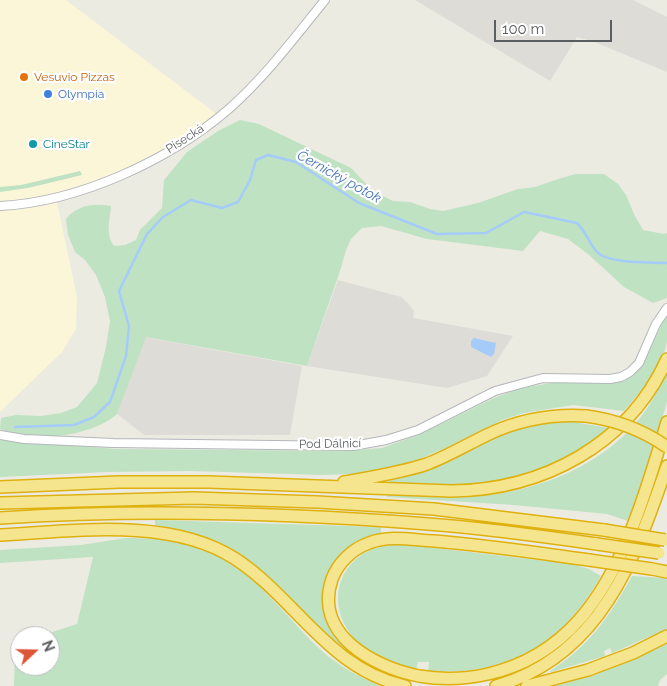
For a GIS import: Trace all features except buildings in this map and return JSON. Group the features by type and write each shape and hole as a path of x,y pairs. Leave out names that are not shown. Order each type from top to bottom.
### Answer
{"highway":[{"path":"0,487 153,482 468,491 512,485 543,475 585,454 620,426 649,392 667,359"},
{"path":"320,486 382,476 426,464 487,435 524,421 560,415 586,416 608,420 630,427 667,447"},
{"path":"667,422 628,536 608,578 589,607 571,629 533,657 502,670 473,677 433,678 405,672 370,658 349,644 336,627 330,609 330,585 339,566 358,548 378,540 404,539 456,543 589,560 652,569 667,572"},
{"path":"496,686 524,676 546,664 569,648 591,625 616,589 633,557 667,466"},
{"path":"0,503 194,498 317,502 434,509 604,530 666,540"},
{"path":"0,518 92,514 315,517 429,524 517,533 663,554"},
{"path":"2,535 95,530 140,530 173,534 199,541 233,557 256,574 328,645 350,662 374,675 405,686"},
{"path":"527,686 594,668 633,653 667,636"}],"street":[{"name":"Písecká","path":"0,206 45,200 91,186 147,162 192,136 230,108 262,76 325,0"},
{"name":"Pod Dálnicí","path":"0,435 113,443 353,446 386,440 418,430 495,391 543,378 610,380 621,377 630,372 639,363 656,324 667,308"}],"shaded area":[{"path":"0,0 66,0 219,116 147,162 56,198 77,297 76,329 62,352 0,412"},
{"path":"415,0 633,0 667,17 667,72 592,41 577,37 550,81"},
{"path":"338,280 401,297 414,311 413,318 513,336 487,376 447,388 307,366"},
{"path":"145,337 302,366 290,435 144,435 117,414"}],"green space":[{"path":"240,120 259,124 351,168 373,191 393,201 410,202 443,211 478,203 518,189 535,187 576,174 604,174 618,184 626,195 643,230 667,233 667,298 653,303 624,287 588,254 568,239 540,231 523,251 427,239 381,226 362,228 351,239 346,250 307,366 146,337 117,414 108,421 75,433 38,437 24,436 0,429 1,418 16,415 41,416 61,413 77,407 97,383 110,321 105,297 96,275 85,260 75,252 68,235 66,219 70,214 86,206 111,206 109,231 114,246 125,245 136,240 140,230 162,208 164,180 187,152 218,131"},
{"path":"80,171 82,175 28,188 0,192 0,187 21,185"},
{"path":"667,313 667,341 661,360 637,396 624,411 573,405 524,413 502,420 448,447 410,463 387,470 321,475 191,471 108,472 0,477 0,438 15,441 117,449 343,451 382,448 423,433 494,398 518,389 561,381 611,383 624,381 633,375 643,364"},
{"path":"667,372 667,402 653,450 628,521 607,514 514,505 387,497 387,494 433,497 479,496 524,488 546,482 567,473 607,450 625,435 648,407"},
{"path":"562,420 609,428 583,447 557,461 532,472 505,479 450,485 389,483 389,481 416,474 439,465 496,436 518,428"},
{"path":"155,520 381,527 381,535 362,540 347,549 331,572 326,585 325,613 329,627 339,642 361,658 359,661 332,639 276,585 245,560 213,541 195,534 155,526"},
{"path":"126,538 144,538 178,543 211,553 241,570 255,582 310,640 329,657 341,666 380,686 14,686 14,676 60,676 60,630 77,624 93,557 0,563 0,550 81,545"},
{"path":"401,544 572,564 589,569 601,576 568,621 550,638 530,652 507,662 483,668 457,671 428,671 429,662 418,662 416,670 380,657 360,644 344,623 338,599 343,575 361,555 375,548"},
{"path":"632,576 667,578 667,629 612,653 610,648 604,651 605,656 551,672 587,641 607,617"},
{"path":"667,644 667,674 660,680 658,686 554,686 592,676"}],"water":[{"path":"474,338 496,343 494,354 491,357 471,347 471,341"}],"waterway":[{"name":"Černický potok","path":"15,427 74,425 94,417 110,402 126,356 129,326 119,291 147,234 163,217 191,200 222,208 238,202 250,180 256,160 268,155 296,162 359,203 437,234 486,233 524,212 577,223 597,252 610,259 630,262 667,263"}],"place":[{"name":"Vesuvio Pizzas","path":"24,77"},
{"name":"Olympia","path":"48,94"},
{"name":"CineStar","path":"33,144"}]}
